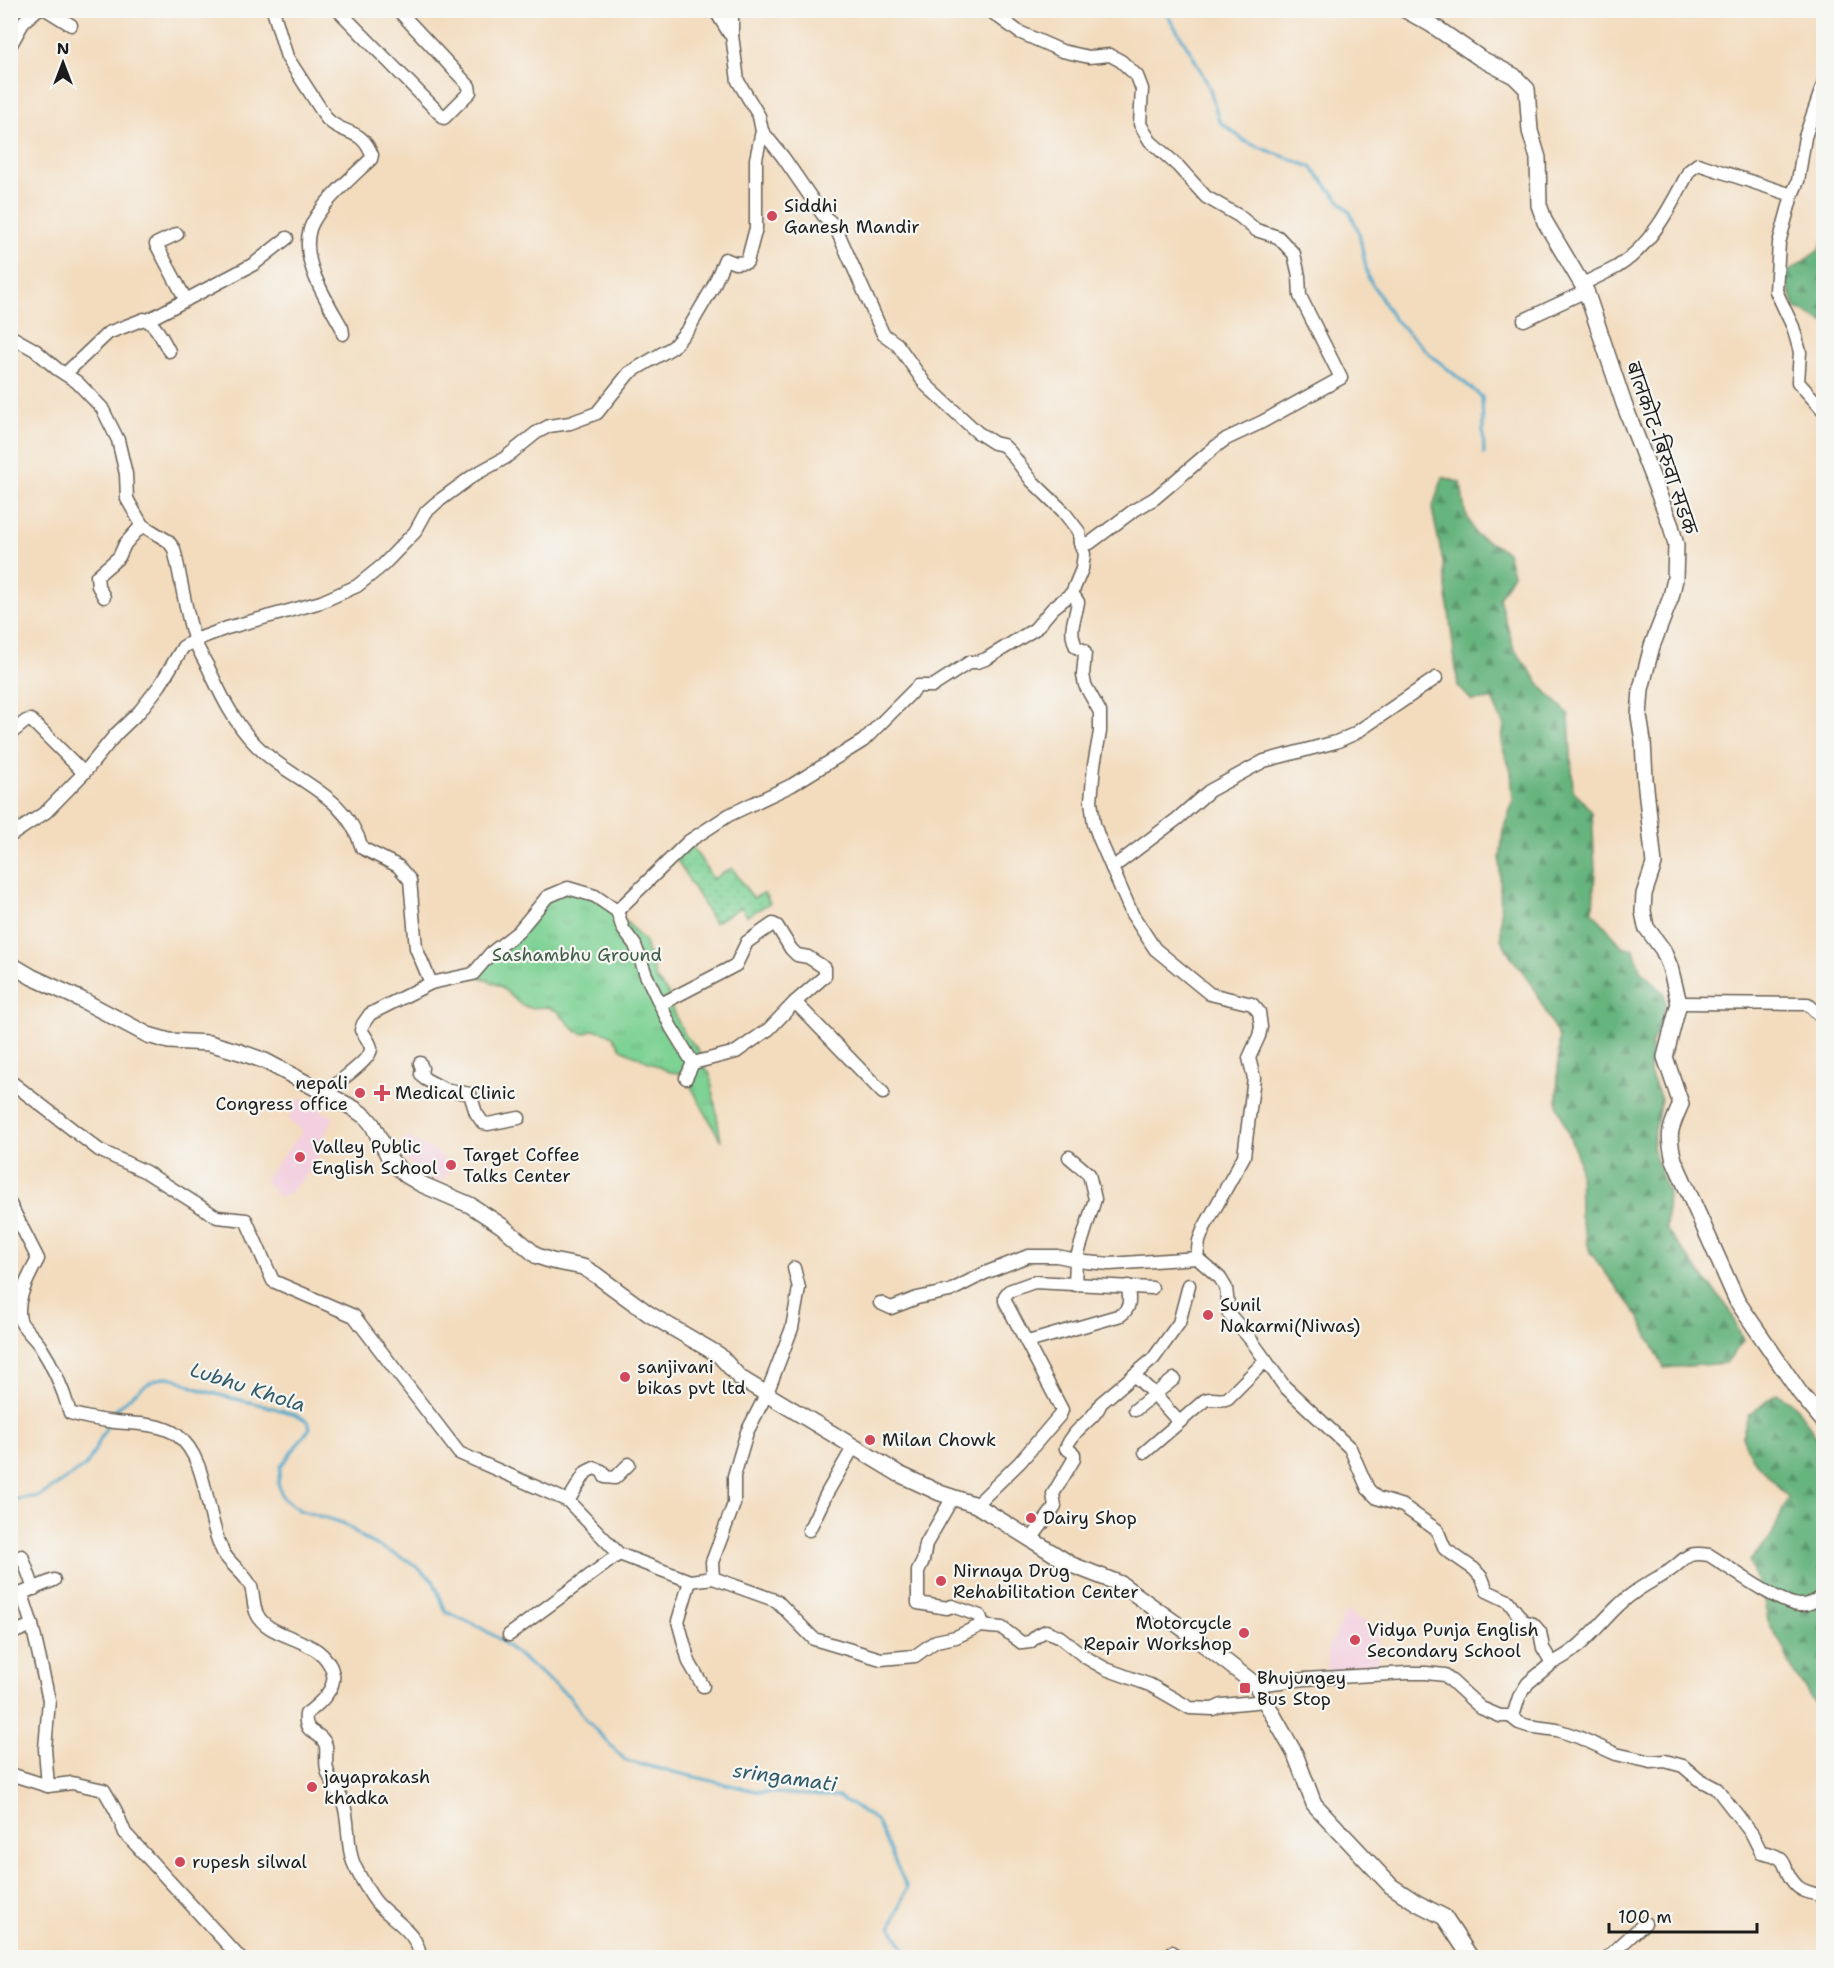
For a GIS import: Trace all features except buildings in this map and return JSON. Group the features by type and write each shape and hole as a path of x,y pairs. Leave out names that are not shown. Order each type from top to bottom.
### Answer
{"main road":[{"name":"बालकोट-बिरुवा सडक","path":"1405,10 1480,58 1514,76 1527,89 1530,131 1538,158 1541,212 1585,287 1624,404 1671,526 1676,545 1675,579 1671,597 1652,646 1641,689 1639,716 1654,864 1644,894 1644,919 1646,927 1663,950 1679,1003 1665,1057 1681,1104 1669,1139 1674,1160 1737,1301 1800,1393 1824,1422"},
{"path":"10,964 155,1037 169,1041 221,1045 265,1061 327,1093 366,1117 392,1161 406,1175 470,1205 502,1226 537,1256 583,1267 649,1314 719,1355 740,1378 899,1474 976,1505 1072,1565 1120,1584 1189,1633 1256,1685 1295,1754 1314,1804 1391,1886 1444,1917 1471,1958"}],"street":[{"path":"10,46 24,21 37,10"},
{"path":"47,10 71,25"},
{"path":"273,10 287,57 327,119 334,126 359,136 372,155 371,159 336,193 314,222 309,234 310,261 320,288 343,334"},
{"path":"338,10 444,118 470,92 469,86 398,10"},
{"path":"715,10 732,35"},
{"path":"10,836 46,812 84,773 116,734 139,712 160,685 183,648 195,640 226,628 321,602 357,586 383,565 415,532 426,512 436,503 474,476 506,458 536,433 549,426 570,423 597,413 629,373 673,347 690,328 713,287 725,259 735,263 747,262 756,228 756,159 762,131 759,116 738,81 732,35 732,10"},
{"path":"989,10 1019,32 1062,51 1089,57 1110,55 1121,61 1137,76 1142,89 1140,124 1149,141 1178,166 1206,197 1239,216 1256,230 1278,237 1294,254 1300,296 1341,378 1226,440 1155,498 1133,511 1094,541 1080,543"},
{"path":"1824,81 1804,136 1798,181 1779,243 1776,291 1793,327 1800,352 1798,382 1824,411"},
{"path":"617,911 689,841 729,815 794,784 863,741 918,686 933,686 970,662 986,659 1035,629 1053,608 1072,593 1083,562 1084,555 1079,532 1063,512 1032,481 1003,445 994,443 977,432 926,385 897,344 883,334 835,226 823,215 762,131"},
{"path":"1524,320 1585,287 1639,250 1652,235 1689,171 1698,164 1792,195"},
{"path":"177,234 156,244 186,300"},
{"path":"65,374 108,333 144,319 148,320 254,264 287,238"},
{"path":"148,320 170,351"},
{"path":"10,336 35,350 86,389 102,408 118,440 126,474 127,499 142,525 168,541 174,549 195,640 226,706 256,746 335,803 358,832 363,848 398,866 410,880 416,948 431,983"},
{"path":"104,597 98,586 97,576 119,557 125,544 142,525"},
{"path":"1072,593 1078,602 1071,626 1071,636 1076,647 1085,653 1083,675 1085,685 1100,712 1100,732 1091,801 1094,824 1132,914 1155,949 1210,994 1252,1004 1261,1018 1259,1036 1249,1058 1254,1078 1244,1156 1204,1228 1199,1241 1197,1258"},
{"path":"1112,868 1177,819 1209,791 1264,761 1336,742 1354,734 1436,678"},
{"path":"10,734 26,721 31,720 84,773"},
{"path":"327,1093 334,1084 369,1057 370,1045 361,1030 369,1014 431,983 473,974 491,953 518,932 547,897 568,888 595,896 617,911 623,929 635,945 646,975 671,1027 693,1063"},
{"path":"661,1004 736,964 747,942 773,924 777,926 797,955 808,957 825,968 825,976 769,1029 736,1052 693,1063"},
{"path":"795,1002 883,1093"},
{"path":"1679,1003 1808,1004 1824,1020"},
{"path":"420,1063 421,1074 425,1079 444,1089 470,1094 476,1113 483,1123 519,1118"},
{"path":"686,1078 693,1063"},
{"path":"10,1082 99,1150 146,1172 217,1217 246,1220 273,1281 354,1316 459,1453 568,1501 619,1554 690,1581 713,1578 777,1601 814,1639 881,1659 915,1656 936,1641 956,1637 980,1626 1002,1628 1022,1643 1030,1642 1046,1631 1060,1637 1085,1657 1106,1669 1150,1685 1190,1708 1213,1709 1222,1705 1266,1701"},
{"path":"1069,1157 1089,1174 1095,1199 1076,1260 1075,1285"},
{"path":"10,1204 38,1259 25,1285 20,1304 20,1322 41,1347 61,1384 70,1413 100,1420 145,1424 173,1432 189,1446 200,1471 213,1527 223,1553 251,1587 257,1617 269,1627 312,1648 327,1659 334,1679 332,1686 315,1707 306,1714 305,1721 307,1727 326,1745 327,1772 343,1803 353,1862 375,1900 419,1944 420,1958"},
{"path":"880,1303 891,1308 917,1298 950,1291 985,1273 1028,1256 1057,1256 1119,1264 1197,1258 1221,1278 1226,1288 1229,1314 1284,1386 1350,1448 1368,1488 1377,1498 1403,1506 1437,1530 1445,1549 1474,1569 1482,1578 1487,1591 1508,1601 1523,1622 1533,1624 1540,1632 1543,1648 1552,1663"},
{"path":"713,1578 712,1562 734,1504 734,1476 747,1432 767,1393 794,1321 799,1288 794,1268"},
{"path":"976,1505 1020,1462 1062,1410 1005,1301 1005,1296 1009,1291 1034,1282 1152,1288"},
{"path":"1031,1539 1054,1507 1053,1494 1074,1459 1074,1454 1066,1448 1075,1431 1098,1411 1101,1403 1154,1359 1179,1323 1190,1285"},
{"path":"1028,1342 1121,1315 1128,1311 1130,1306 1128,1286"},
{"path":"1144,1452 1205,1400 1228,1398 1266,1360"},
{"path":"1134,1375 1179,1422"},
{"path":"1135,1410 1174,1379"},
{"path":"809,1530 854,1446"},
{"path":"568,1501 586,1472 594,1468 602,1471 605,1477 615,1478 629,1464"},
{"path":"952,1497 926,1544 923,1561 918,1571 918,1603 947,1608 952,1606 980,1616 984,1626"},
{"path":"1510,1716 1514,1713 1519,1697 1528,1683 1552,1663 1574,1650 1619,1604 1642,1586 1695,1553 1709,1555 1784,1602 1801,1605 1820,1597"},
{"path":"509,1635 619,1554"},
{"path":"10,1560 22,1556 34,1589"},
{"path":"48,1786 45,1749 49,1700 32,1625 16,1596 54,1580"},
{"path":"690,1581 678,1621 689,1662 703,1686"},
{"path":"10,1634 32,1625"},
{"path":"1256,1685 1305,1679 1426,1672 1445,1675 1481,1708 1500,1716 1510,1716 1519,1724 1578,1737 1616,1754 1683,1766 1698,1779 1717,1789 1752,1834 1761,1852 1775,1854 1783,1860 1798,1888 1824,1896"},
{"path":"10,1774 48,1786 72,1783 104,1790 116,1810 125,1833 240,1958"},
{"path":"1606,1958 1645,1923"}],"shaded area":[{"name":"Valley Public English School","path":"300,1098 334,1118 322,1139 324,1144 311,1170 288,1194 279,1198 264,1180 303,1131 288,1120"},
{"path":"407,1137 438,1153 452,1169 440,1182 416,1169 395,1151"},
{"name":"Vidya Punja English Secondary School","path":"1346,1611 1378,1630 1378,1661 1382,1674 1327,1672 1328,1650"}],"green space":[{"path":"1823,240 1824,322 1795,307 1784,275 1819,250"},
{"path":"1443,477 1461,483 1465,512 1476,535 1507,552 1513,574 1499,598 1514,649 1542,687 1569,715 1573,790 1592,812 1595,870 1593,912 1622,946 1634,949 1640,970 1664,993 1666,1005 1663,1017 1651,1045 1650,1073 1661,1099 1652,1147 1668,1193 1666,1229 1730,1310 1743,1341 1726,1363 1664,1368 1638,1316 1590,1252 1580,1215 1579,1161 1557,1104 1559,1038 1531,983 1501,939 1500,861 1503,830 1513,802 1511,771 1501,743 1504,726 1492,699 1472,701 1458,686 1443,562 1432,509"},
{"path":"689,841 713,879 732,868 753,898 764,893 770,903 747,916 741,907 714,923 674,855"},
{"name":"Sashambhu Ground","path":"568,888 613,907 645,942 652,959 655,978 671,997 672,1009 685,1035 696,1047 710,1074 721,1141 686,1078 621,1049 613,1036 602,1031 593,1030 584,1034 576,1031 557,1011 547,1007 530,1008 520,1004 500,986 473,974 547,897"},
{"path":"1777,1393 1795,1405 1823,1446 1823,1718 1794,1673 1780,1641 1769,1625 1764,1601 1749,1562 1772,1536 1788,1497 1751,1457 1742,1436 1748,1416"}],"waterway":[{"path":"1164,10 1192,54 1210,89 1219,121 1246,142 1311,167 1351,214 1359,233 1368,277 1393,318 1433,357 1482,397 1484,454"},
{"name":"Lubhu Khola","path":"110,1417 144,1386 168,1377 207,1392 281,1410 308,1421 310,1428 281,1466 278,1483 283,1498 299,1510 343,1523 368,1541 409,1561 433,1580 446,1612 496,1637 570,1697 587,1721 626,1761 760,1792 839,1797 876,1820 907,1888 891,1927 911,1958"},
{"name":"Lubhu Khola","path":"10,1500 40,1496 87,1465 108,1424"}],"place":[{"name":"Siddhi Ganesh Mandir","path":"772,216"},
{"name":"nepali Congress office","path":"360,1093"},
{"name":"Medical Clinic","path":"382,1093"},
{"name":"Valley Public English School","path":"300,1157"},
{"name":"Target Coffee Talks Center","path":"451,1165"},
{"name":"Sunil Nakarmi(Niwas)","path":"1208,1315"},
{"name":"sanjivani bikas pvt ltd","path":"625,1377"},
{"name":"Milan Chowk","path":"870,1440"},
{"name":"Dairy Shop","path":"1031,1518"},
{"name":"Nirnaya Drug Rehabilitation Center","path":"941,1581"},
{"name":"Motorcycle Repair Workshop","path":"1244,1633"},
{"name":"Vidya Punja English Secondary School","path":"1355,1640"},
{"name":"Bhujungey Bus Stop","path":"1245,1688"},
{"name":"jayaprakash khadka","path":"312,1787"},
{"name":"rupesh silwal","path":"180,1862"}],"water label":[{"name":"sringamati","path":"785,1777"}]}
